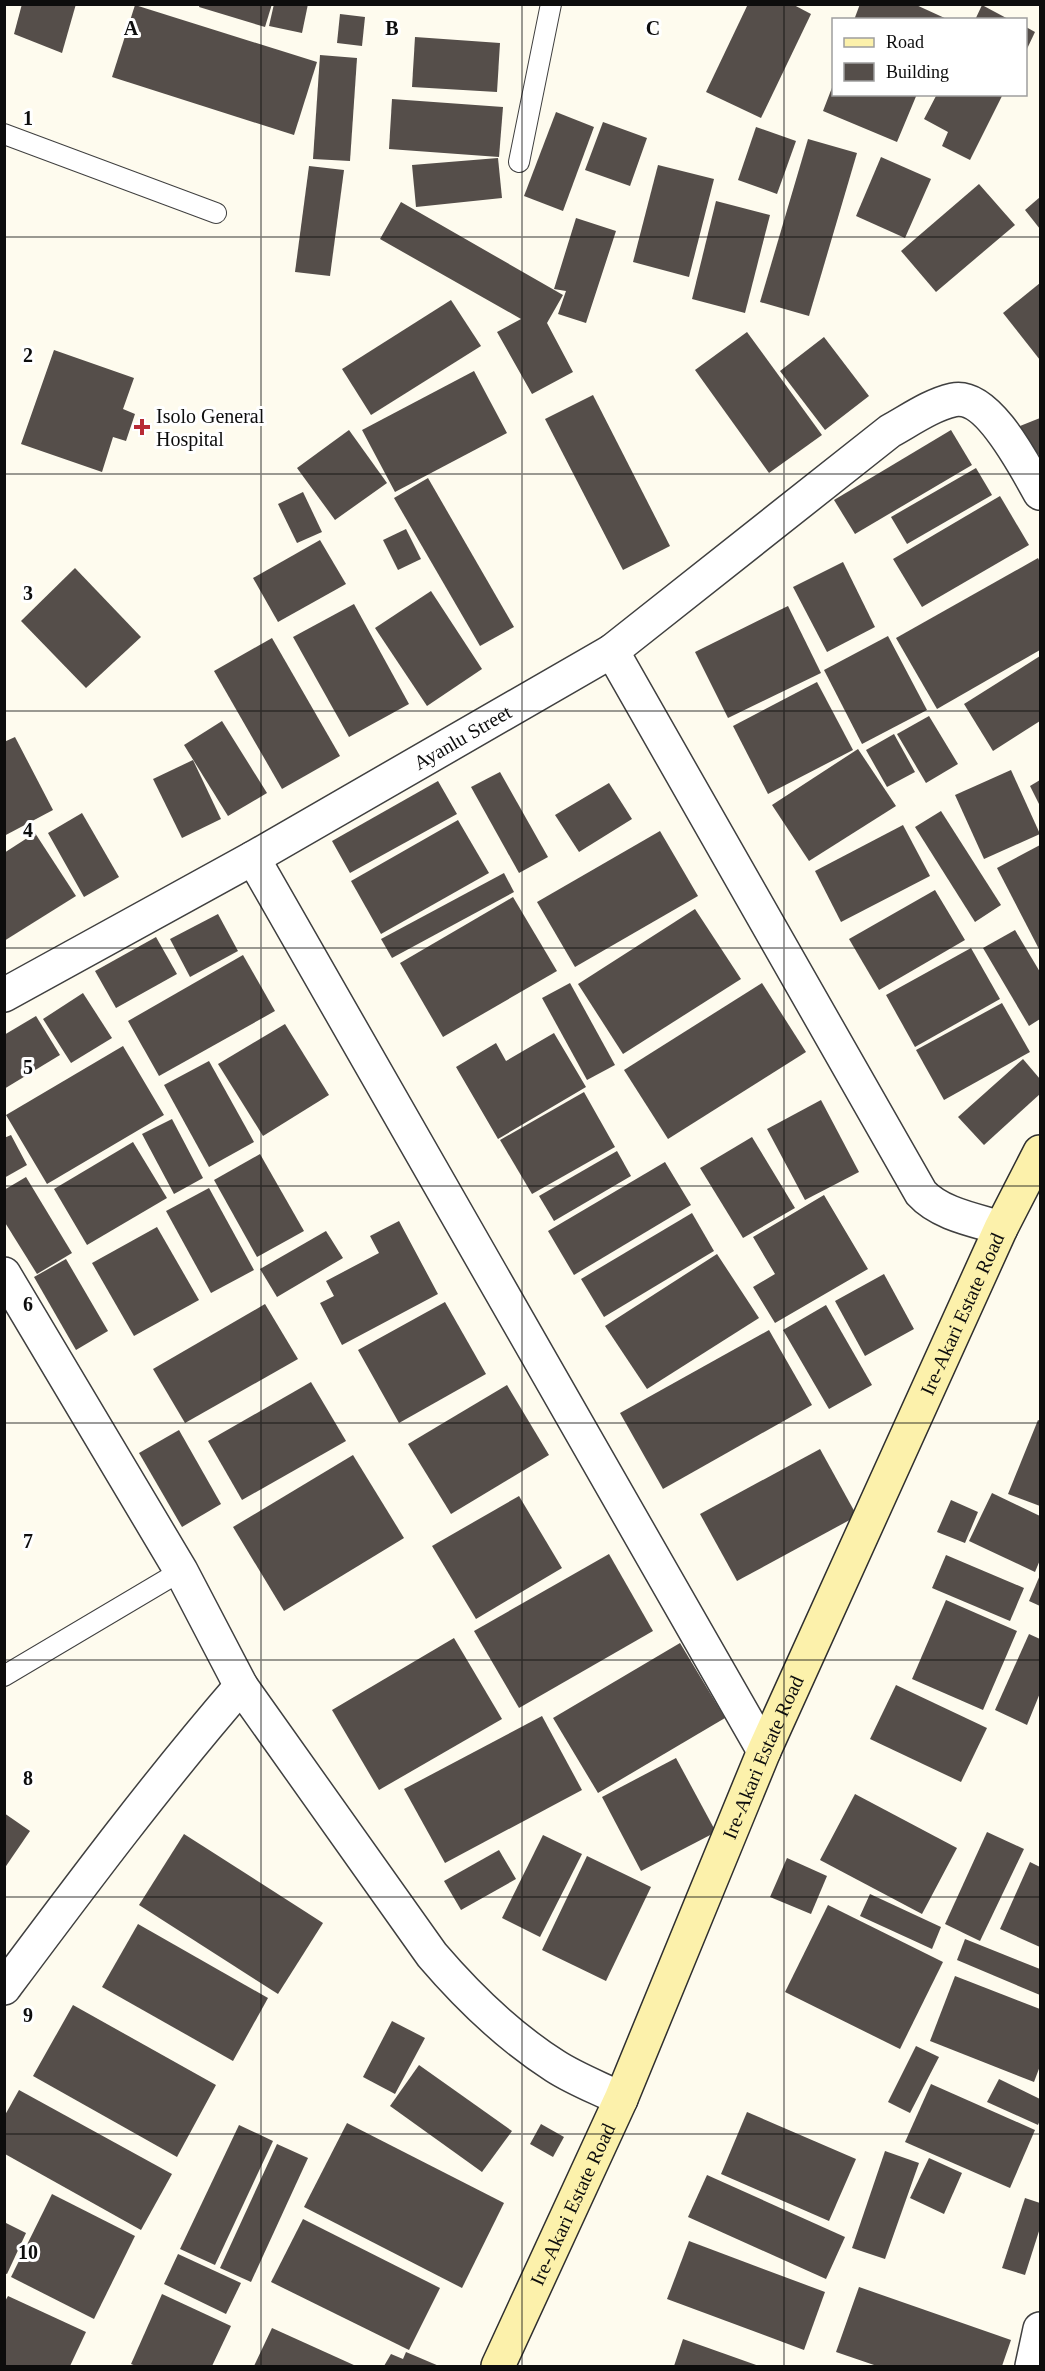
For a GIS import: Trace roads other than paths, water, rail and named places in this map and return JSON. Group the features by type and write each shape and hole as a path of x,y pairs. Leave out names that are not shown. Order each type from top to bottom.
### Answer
{"street":[{"name":"Ayanlu Street","path":"4,995 253,858 612,651 890,431 930,409 954,400 969,400 988,413 1041,493"},
{"path":"612,651 921,1193 929,1202 940,1208 1001,1228"},
{"path":"253,858 764,1751"},
{"name":"Ire-Akari Estate Road","path":"498,2367 621,2099 764,1751 1001,1228 1041,1152"},
{"path":"4,1274 180,1571 241,1686 432,1955 455,1982 507,2032 556,2067 621,2099"},
{"path":"4,1988 86,1878 241,1686"},
{"path":"1032,2367 1041,2329"}],"lane":[{"path":"519,162 551,4"},
{"path":"4,134 216,213"},
{"path":"4,1676 180,1571"}],"place":[{"name":"Isolo General Hospital","path":"142,427"}]}
